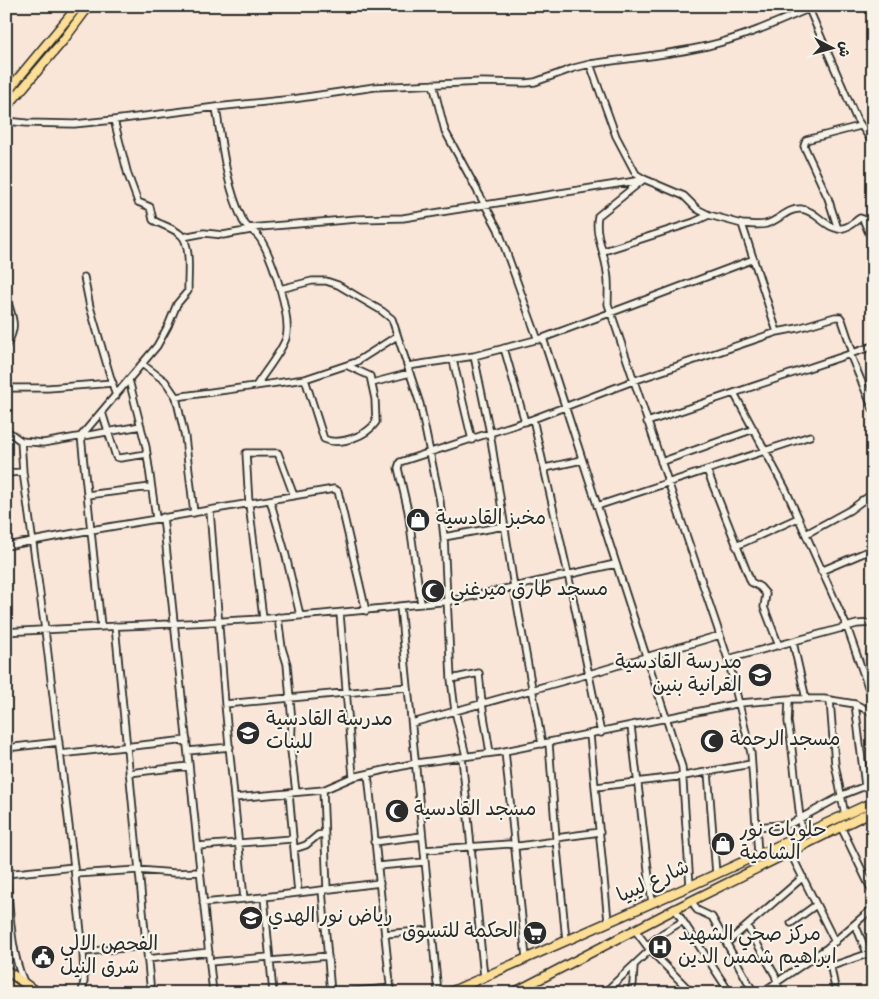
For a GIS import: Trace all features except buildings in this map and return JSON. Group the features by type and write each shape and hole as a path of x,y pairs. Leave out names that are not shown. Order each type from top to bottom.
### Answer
{"main road":[{"path":"6,93 78,6"},
{"path":"6,108 62,42 89,6"},
{"name":"شارع ليبيا","path":"448,993 690,886 873,802"},
{"name":"شارع ليبيا","path":"513,993 675,909 873,811"},
{"path":"6,970 38,993"},
{"path":"6,982 21,993"}],"street":[{"path":"6,121 65,124 293,99 374,87 535,82 566,70 590,64 705,47 759,30 812,8 860,126 873,143"},
{"path":"590,64 620,145 636,174 684,196 697,209 709,216 742,224 766,224 790,210 804,209 812,211 830,226 838,229 850,226 860,218 863,219 873,243"},
{"path":"433,84 445,131 503,240 565,407 666,718 684,776 690,886"},
{"path":"216,107 231,192 244,223 261,238 280,289 287,317 286,337 256,386"},
{"path":"101,626 81,436 157,346 177,304 188,290 188,252 183,236 153,220 150,208 138,202 128,175 114,120"},
{"path":"838,229 828,198 804,146 806,140 860,126"},
{"path":"183,236 204,233 223,235 250,229 357,218 402,218 644,179"},
{"path":"644,179 598,216 598,232 608,273 610,312 728,659 750,750 758,854"},
{"path":"604,251 709,216"},
{"path":"742,224 777,332"},
{"path":"408,366 474,356 540,339 754,259"},
{"path":"84,277 90,307 116,396"},
{"path":"280,289 320,280 338,285 388,315 392,319 420,404 440,501 444,537 451,679 464,757 484,977"},
{"path":"6,296 14,329 13,335 6,346"},
{"path":"421,604 408,511 398,466 402,461 472,440 634,381 777,332 835,317 840,317 873,409"},
{"path":"176,397 305,379 348,366 398,336"},
{"path":"647,422 873,346"},
{"path":"504,348 524,422"},
{"path":"474,356 490,433 532,690 545,743 566,940"},
{"path":"453,360 472,440"},
{"path":"142,364 165,381 176,397 185,437 194,512"},
{"path":"305,379 323,437 330,441 357,437 373,427 377,419 370,376 348,366"},
{"path":"372,383 410,373"},
{"path":"129,380 141,426 156,518"},
{"path":"6,388 48,388 113,383"},
{"path":"734,393 786,490 806,534 847,627 873,701"},
{"path":"102,412 116,457 146,454"},
{"path":"533,419 568,574 600,733"},
{"path":"6,430 21,441 43,443 141,426"},
{"path":"661,462 754,429"},
{"path":"597,506 810,436"},
{"path":"21,441 23,472 45,630 75,874 83,952 84,981 82,993"},
{"path":"264,618 249,504 246,454 248,452 278,453 294,496"},
{"path":"545,468 582,460"},
{"path":"707,470 751,582 760,587 766,594 764,607 779,646"},
{"path":"6,473 23,472"},
{"path":"87,495 151,486"},
{"path":"6,546 32,543 156,518 336,489 353,551 366,611"},
{"path":"806,534 850,510 873,493"},
{"path":"270,500 300,615"},
{"path":"862,500 873,503"},
{"path":"210,510 225,704 244,899"},
{"path":"163,517 213,993"},
{"path":"736,546 798,518"},
{"path":"444,537 504,526"},
{"path":"821,571 873,549"},
{"path":"6,632 174,624 366,611 446,602 615,564"},
{"path":"400,606 438,993"},
{"path":"340,613 353,778"},
{"path":"278,617 282,648 287,664 296,792"},
{"path":"728,659 860,623 873,623"},
{"path":"115,626 150,993"},
{"path":"412,723 720,636"},
{"path":"793,642 806,699"},
{"path":"451,679 479,673 490,753"},
{"path":"225,704 408,687"},
{"path":"789,699 788,722 802,835"},
{"path":"234,798 323,790 353,778 416,763 505,751 740,704 789,699 830,700 855,704 873,713"},
{"path":"830,700 835,764 845,815"},
{"path":"855,704 865,786"},
{"path":"632,726 652,903"},
{"path":"590,735 608,921"},
{"path":"60,754 186,740"},
{"path":"6,748 58,742"},
{"path":"188,751 230,747"},
{"path":"505,751 526,958"},
{"path":"596,787 684,776 751,764"},
{"path":"130,773 189,766"},
{"path":"708,772 716,874"},
{"path":"323,790 325,890 331,993 391,990 368,774"},
{"path":"756,827 785,826 840,797 873,783"},
{"path":"289,793 298,893"},
{"path":"841,827 873,893"},
{"path":"424,850 509,844 520,846 600,832"},
{"path":"294,849 306,845 318,835 324,834"},
{"path":"374,842 422,836"},
{"path":"198,846 292,838"},
{"path":"785,842 835,942"},
{"path":"378,866 424,862"},
{"path":"24,983 18,972 13,942 6,873 74,867"},
{"path":"75,874 138,870 175,873 200,872"},
{"path":"727,943 803,878"},
{"path":"203,903 380,883"},
{"path":"264,897 273,993"},
{"path":"692,901 698,910 712,916 754,993"},
{"path":"791,923 816,905"},
{"path":"761,993 835,942 873,908"},
{"path":"675,909 730,993"},
{"path":"604,993 634,966 664,932 682,921"},
{"path":"832,966 870,952 855,924"},
{"path":"747,926 777,982 780,993"},
{"path":"385,934 431,930"},
{"path":"635,930 649,948 692,993"},
{"path":"6,956 10,952 13,942"},
{"path":"83,952 145,946"},
{"path":"827,948 836,993"},
{"path":"147,958 209,952"},
{"path":"210,962 328,956"},
{"path":"630,993 633,984 634,966"},
{"path":"633,984 638,993"}],"place":[{"name":"مخبز القادسية","path":"418,520"},
{"name":"مسجد طارق ميرغني","path":"433,591"},
{"name":"مدرسة القادسية القرانية بنين","path":"760,675"},
{"name":"مدرسة القادسية للبنات","path":"248,733"},
{"name":"مسجد الرحمة","path":"712,741"},
{"name":"مسجد القادسية","path":"397,811"},
{"name":"حلويات نور الشامية","path":"723,844"},
{"name":"رياض نور الهدي","path":"251,918"},
{"name":"الحكمة للتسوق","path":"535,933"},
{"name":"مركز صحي الشهيد ابراهيم شمس الدين","path":"660,947"},
{"name":"الفحص الالي شرق النيل","path":"43,957"}]}
